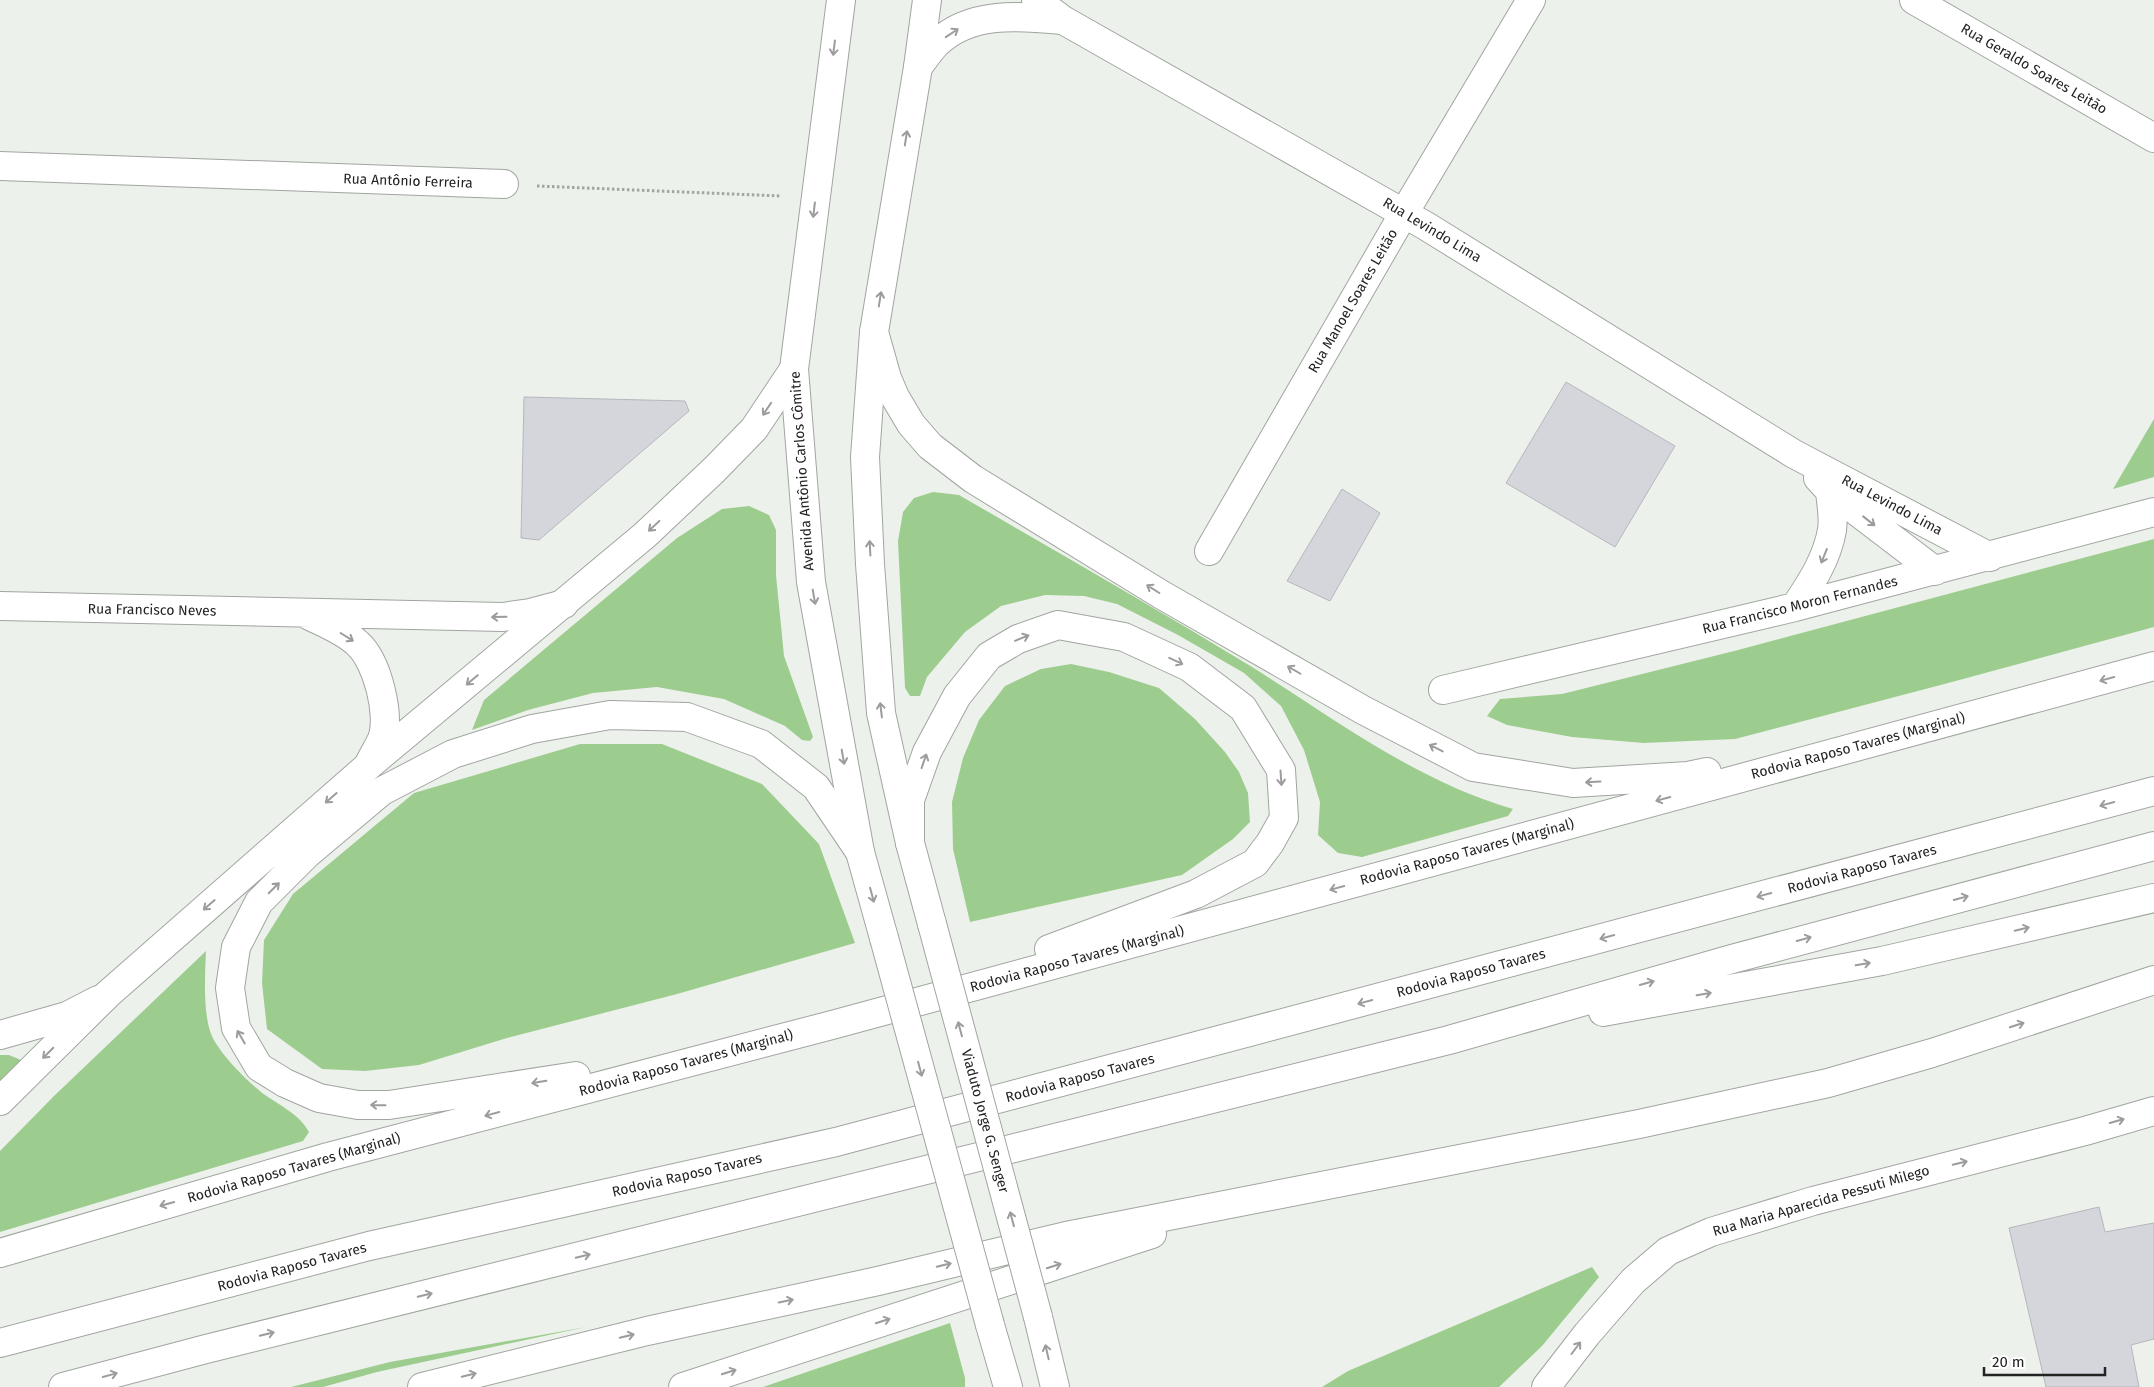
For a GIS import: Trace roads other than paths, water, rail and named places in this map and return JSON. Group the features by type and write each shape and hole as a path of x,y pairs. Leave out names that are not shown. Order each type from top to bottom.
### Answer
{"main road":[{"name":"Avenida Antônio Carlos Cômitre","path":"841,0 794,369 811,582 860,852 1008,1387"},
{"path":"910,843 881,713 870,564 865,457 874,332 918,67 926,0"},
{"name":"Rua Levindo Lima","path":"1036,0 1063,20 1404,213 1794,454 1990,556"},
{"name":"Rua Manoel Soares Leitão","path":"1209,551 1404,213 1531,0"},
{"name":"Rua Geraldo Soares Leitão","path":"1914,0 2154,138"},
{"name":"Rua Levindo Lima","path":"918,67 938,43 955,30 974,21 1022,16 1063,20"},
{"name":"Rua Antônio Ferreira","path":"0,166 504,184"},
{"path":"874,332 887,378 895,397 911,424 930,446 973,479 1162,595 1363,710 1473,767 1573,783 1688,776 2069,688"},
{"path":"0,1101 108,994 368,766 645,535 754,429 794,369"},
{"name":"Rua Levindo Lima","path":"1794,454 1830,491 1935,572"},
{"name":"Rua Levindo Lima","path":"1795,607 1817,573 1828,547 1832,528 1830,491"},
{"name":"Rua Francisco Moron Fernandes","path":"1443,690 1935,572 2154,512"},
{"name":"Rua Francisco Neves","path":"0,606 503,617 530,613 564,604"},
{"name":"Rua Francisco Neves","path":"304,613 359,644 372,665 384,703 385,725 382,738 368,766"},
{"path":"832,1025 1119,924 1196,894 1255,863 1270,843 1284,818 1281,770 1243,708 1189,667 1124,637 1058,626 1018,639 989,656 958,696 927,752 910,800 910,843"},
{"name":"Rodovia Raposo Tavares (Marginal)","path":"0,1253 328,1157 832,1025 2154,666"},
{"path":"725,1053 388,1105 358,1105 319,1098 285,1083 259,1066 236,1028 230,988 236,947 259,902 308,854 382,791 453,754 532,729 610,715 688,717 761,744 816,787 860,852"},
{"name":"Rodovia Raposo Tavares","path":"0,1344 369,1246 836,1142 2154,791"},
{"name":"Viaduto Jorge G. Senger","path":"910,843 1038,1317 1055,1387"},
{"path":"63,1387 206,1349 1449,1040 1732,958 2154,846"},
{"path":"1449,1040 1882,961 2154,898"},
{"path":"422,1387 647,1332 878,1281 1066,1236 1639,1124 1828,1083 1932,1053 2154,980"},
{"path":"0,1035 67,1016 108,994"},
{"name":"Rua Maria Aparecida Pessuti Milego","path":"1546,1387 1587,1334 1634,1281 1668,1251 1710,1232 1813,1201 2085,1131 2154,1111"},
{"path":"682,1387 1265,1197"}]}
